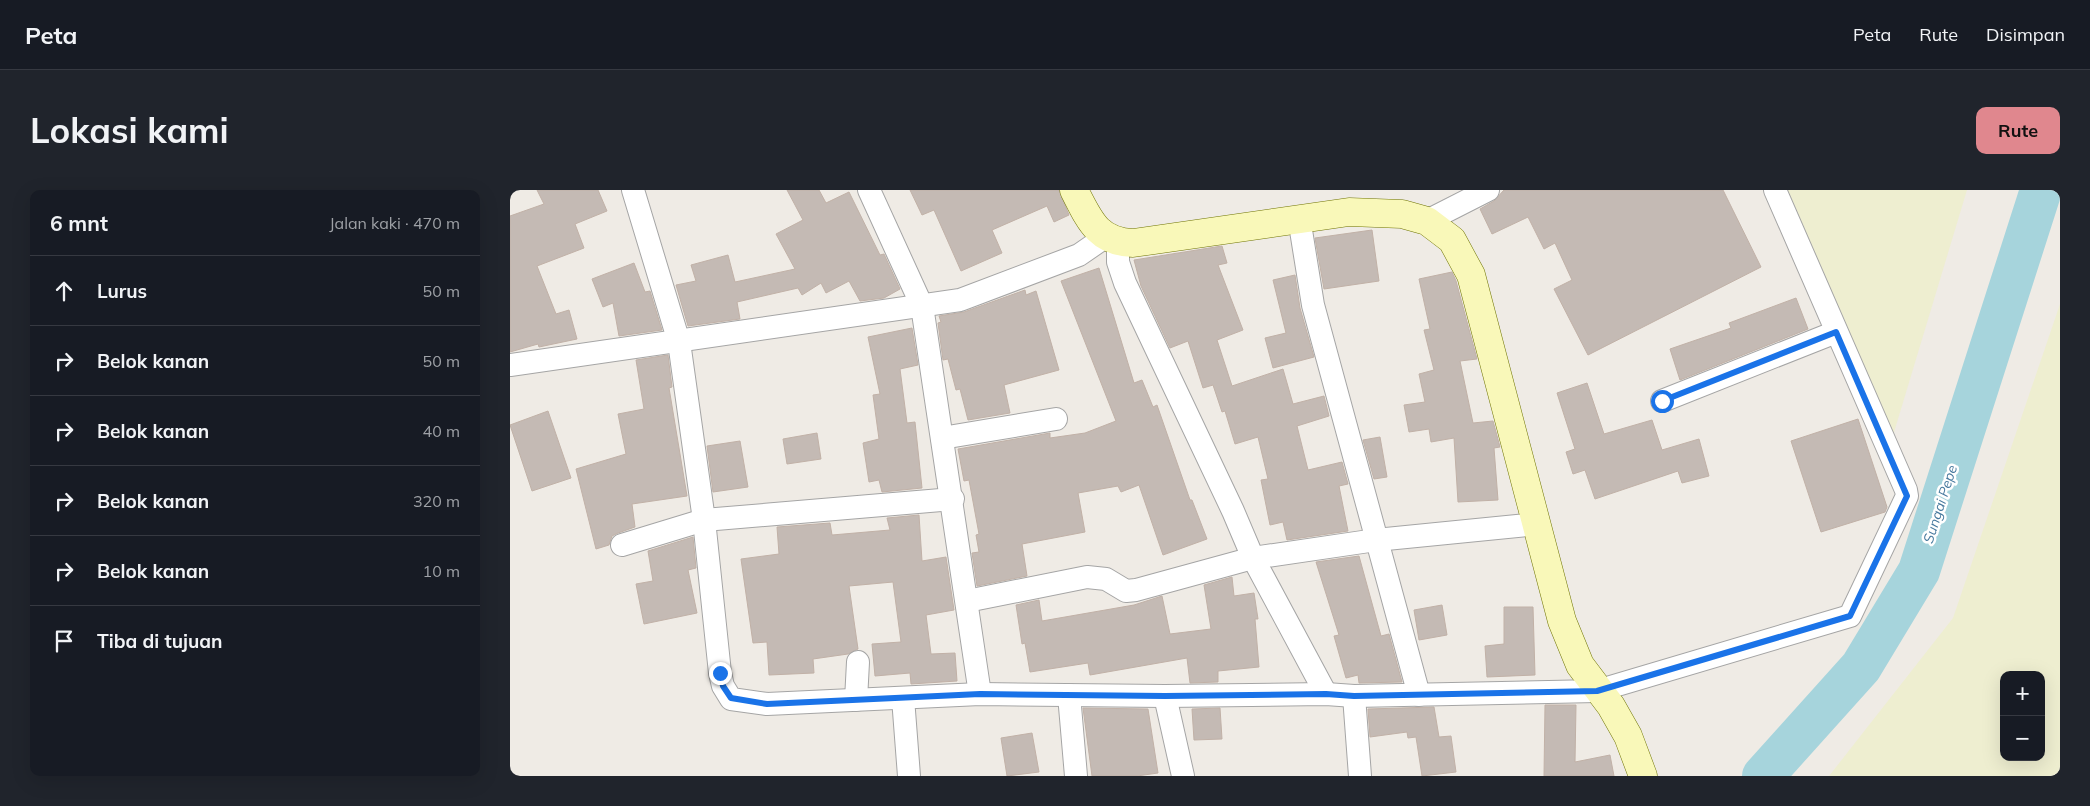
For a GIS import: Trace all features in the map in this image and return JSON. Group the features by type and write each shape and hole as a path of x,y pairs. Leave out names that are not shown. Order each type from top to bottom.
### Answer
{"main road":[{"path":"1074,190 1087,215 1111,240 1133,243 1349,212 1402,214 1427,221 1452,240 1471,275 1562,621 1580,665 1597,691 1610,706 1628,736 1643,776"}],"street":[{"path":"633,190 679,342 704,520 720,673 723,686 731,698 767,704 980,694 1165,696 1326,694 1354,696 1597,691 1850,616 1907,496 1836,332 1822,294 1775,190"},
{"path":"870,190 922,306 980,694"},
{"path":"1427,221 1460,196 1488,190"},
{"path":"1299,218 1313,305 1419,695"},
{"path":"510,365 960,300 1079,255 1111,240 1125,283 1233,511 1253,558 1326,694"},
{"path":"1662,401 1836,332"},
{"path":"942,438 1056,419"},
{"path":"622,545 704,520 952,499"},
{"path":"967,601 1087,577 1106,579 1126,591 1136,590 1253,558 1376,540 1537,524"},
{"path":"856,700 858,662"},
{"path":"1069,695 1076,776"},
{"path":"1165,696 1183,776"},
{"path":"1354,696 1360,776"},
{"path":"903,698 909,776"}],"green space":[{"path":"1778,190 1967,190 1892,439"},
{"path":"2060,304 2060,776 1829,776 1953,618"}],"building":[{"path":"537,190 598,190 607,211 575,224 584,248 537,266 556,314 569,310 577,339 539,347 538,344 510,352 510,216 544,204"},
{"path":"787,190 819,190 826,203 849,192 880,255 884,254 900,289 884,298 860,301 849,281 826,293 821,283 802,295 798,288 737,302 740,319 688,326 676,285 696,281 691,265 728,255 735,282 795,269 776,234 803,220"},
{"path":"910,190 1059,190 1069,215 1054,222 1047,206 992,230 1002,253 961,271 934,210 922,215"},
{"path":"1504,190 1723,190 1761,267 1588,355 1554,289 1572,280 1555,243 1544,249 1528,217 1492,234 1480,209 1494,201"},
{"path":"1372,230 1379,281 1324,289 1315,238"},
{"path":"1222,246 1227,263 1218,265 1243,330 1217,340 1232,386 1283,369 1293,404 1324,396 1329,416 1297,426 1308,470 1342,462 1348,484 1339,486 1348,531 1287,540 1283,522 1270,525 1261,480 1268,479 1258,437 1235,444 1225,411 1222,412 1213,385 1203,388 1188,341 1170,348 1141,286 1134,260"},
{"path":"634,263 645,292 650,291 662,330 619,336 613,303 603,307 592,279"},
{"path":"1099,268 1134,383 1142,380 1153,407 1157,405 1190,500 1192,500 1207,539 1163,555 1139,485 1121,492 1118,486 1078,493 1085,532 1022,544 1027,576 977,586 972,553 979,552 976,535 979,534 969,480 964,481 958,449 1050,433 1050,438 1085,433 1116,421 1061,281"},
{"path":"1452,272 1477,359 1460,361 1473,423 1493,421 1500,447 1494,448 1498,500 1458,502 1454,438 1431,442 1429,429 1409,432 1404,405 1425,402 1419,374 1434,370 1424,330 1430,329 1419,279"},
{"path":"1295,275 1300,308 1314,357 1273,368 1265,338 1286,333 1273,280"},
{"path":"1025,290 1026,295 1036,291 1059,370 1004,385 1010,413 968,420 960,389 956,390 948,359 943,360 938,323 941,322 939,316 964,312"},
{"path":"1796,298 1808,329 1680,380 1670,349 1731,328 1729,323"},
{"path":"912,328 918,365 900,369 907,423 915,422 922,488 882,492 879,480 869,482 863,443 879,439 873,395 880,394 868,337"},
{"path":"668,355 672,387 669,388 687,496 632,504 635,527 612,536 609,545 596,549 576,469 626,454 618,414 644,409 636,360"},
{"path":"1587,383 1604,434 1652,420 1662,450 1699,439 1709,476 1682,483 1678,471 1595,499 1585,470 1573,474 1566,452 1575,449 1557,393"},
{"path":"548,411 571,478 532,491 510,425"},
{"path":"1858,419 1887,507 1885,512 1821,532 1791,441"},
{"path":"817,433 821,459 787,464 783,439"},
{"path":"1380,437 1387,477 1374,479 1363,440"},
{"path":"740,441 748,487 713,492 707,446"},
{"path":"919,515 922,561 946,557 954,610 926,615 931,654 955,653 957,681 911,684 910,673 875,676 872,644 901,642 893,582 849,586 858,649 848,654 813,659 814,673 769,675 767,642 753,643 741,559 779,554 777,527 830,523 832,535 890,530 887,518"},
{"path":"693,537 696,568 688,570 697,613 644,624 636,584 653,581 648,551"},
{"path":"1359,556 1381,636 1389,634 1402,682 1359,683 1358,675 1346,678 1334,636 1339,635 1316,562"},
{"path":"1232,577 1234,596 1254,593 1258,619 1255,619 1259,667 1218,671 1218,682 1190,683 1187,658 1090,675 1088,663 1030,672 1025,643 1022,644 1016,605 1039,600 1042,621 1134,605 1162,596 1170,634 1211,629 1204,585"},
{"path":"1442,605 1447,635 1419,640 1414,610"},
{"path":"1504,607 1533,607 1535,675 1487,677 1485,646 1504,644"},
{"path":"1545,705 1576,705 1575,762 1610,755 1614,776 1544,776"},
{"path":"1434,707 1439,737 1451,736 1456,772 1422,776 1416,737 1408,738 1407,732 1370,737 1368,709"},
{"path":"1083,708 1148,709 1158,773 1137,776 1092,776"},
{"path":"1220,708 1222,739 1194,740 1192,709"},
{"path":"1032,733 1039,772 1007,776 1001,738"}],"waterway":[{"name":"Sungai Pepe","path":"1763,776 1861,667 1919,571 2041,190"}],"route":[{"path":"720,673 723,686 731,698 767,704 980,694 1165,696 1326,694 1354,696 1597,691 1850,616 1907,496 1836,332 1662,401"}]}
